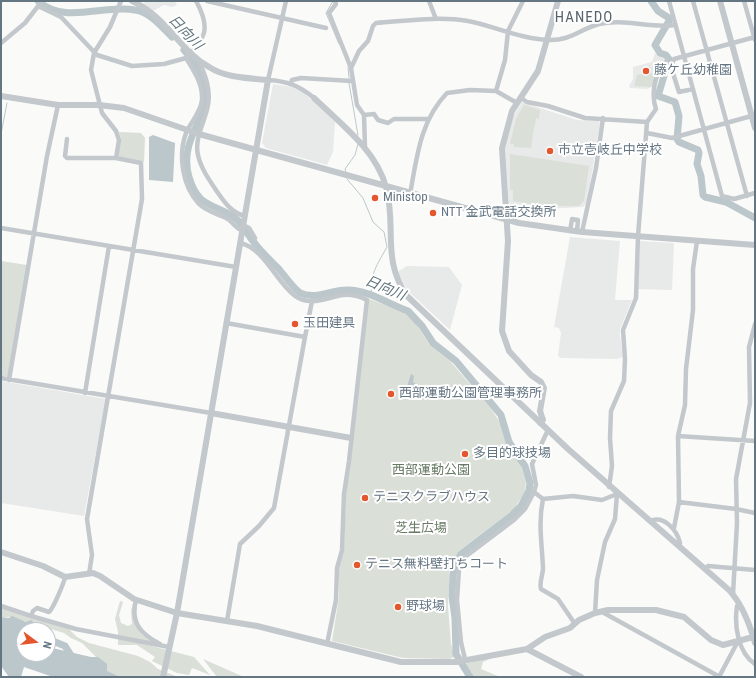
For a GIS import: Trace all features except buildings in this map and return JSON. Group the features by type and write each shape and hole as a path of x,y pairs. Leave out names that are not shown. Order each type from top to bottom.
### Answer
{"street":[{"path":"1,44 25,24 42,1"},
{"path":"116,158 120,140 116,131 106,120 99,105 91,70 94,53 110,27 121,1"},
{"path":"1,552 43,566 65,577 89,574 100,576 136,600 177,613 257,626 401,662 456,662 465,659 527,649 545,637 570,628 595,613 603,611 661,611 684,617 716,644 723,645 754,639 739,605 732,594 678,545 609,487 407,296 398,284 392,267 386,187 375,162 365,147 314,98 291,83 226,74 209,68 199,61 166,24 141,3 132,1"},
{"path":"38,6 61,17 94,53 132,66 164,64 186,58 205,35 203,13 196,1"},
{"path":"208,1 326,28"},
{"path":"163,677 168,647 177,613 268,80 286,1"},
{"path":"335,1 336,4 329,13 351,68 356,105 364,115 365,147"},
{"path":"429,1 436,20"},
{"path":"540,423 543,420 540,411 544,388 541,382 531,375 509,351 502,331 508,241 505,220 502,148 512,111 538,71 558,1"},
{"path":"668,1 722,196 734,199 755,193"},
{"path":"693,1 747,196"},
{"path":"720,1 753,116 755,128"},
{"path":"693,89 679,92 671,67 674,59 755,38 744,1"},
{"path":"496,91 505,60 508,31 521,2"},
{"path":"351,68 359,51 368,40 373,26 376,24 436,20 466,21 548,40 574,36 588,28 600,24 626,22 665,26 675,25"},
{"path":"186,58 198,78 202,98 200,107 184,139 182,160 185,180 198,204 206,210 230,219 236,227 243,229 249,228 255,238"},
{"path":"199,61 208,83 209,96 208,105 198,134 198,154 201,167 227,205 233,211 245,216"},
{"path":"609,487 612,466 610,438 611,411 624,381 625,359 623,330 636,298 638,236 647,122 656,109 652,94 661,67 666,62 672,64"},
{"path":"291,83 292,80 301,78 352,81"},
{"path":"410,194 419,141 428,119 447,93 470,90 496,91 519,100 548,106 577,117 647,122"},
{"path":"1,96 58,105 99,105 124,108 198,134 505,220 579,232 755,245"},
{"path":"9,380 58,105"},
{"path":"364,115 374,114 378,120 388,123 394,120 428,119"},
{"path":"647,133 672,138 753,116"},
{"path":"579,232 596,168 603,118"},
{"path":"67,139 64,156 67,158 116,158 141,163 142,199 87,519 92,556 89,574"},
{"path":"570,230 572,219 578,220 579,232"},
{"path":"1,228 236,268"},
{"path":"674,528 679,502 678,436 685,405 686,369 693,310 693,269 697,241"},
{"path":"240,243 252,248 295,296 312,301 349,295 367,300 344,494 342,550 337,568 336,600 327,644"},
{"path":"85,393 109,246"},
{"path":"227,621 240,544 263,522 274,508 312,301"},
{"path":"226,323 305,337"},
{"path":"732,594 735,567 736,479 750,403 749,347 755,324"},
{"path":"749,373 755,374"},
{"path":"1,378 351,438"},
{"path":"465,659 461,642 457,600 459,569 465,557 521,514 534,492 536,485 532,464 548,430"},
{"path":"678,436 755,440"},
{"path":"534,492 543,499 573,496 602,500 617,494"},
{"path":"595,613 597,580 605,542 615,519 617,494"},
{"path":"543,499 540,518 543,569 540,585 541,589 558,599 575,624"},
{"path":"679,502 736,509 755,513"},
{"path":"650,521 659,521 674,528 678,534 680,542 678,545"},
{"path":"704,568 708,566 735,567 755,570"},
{"path":"31,616 33,611 38,608 49,612 53,609 58,592 63,587 65,577"},
{"path":"136,600 134,616 142,633 168,647"},
{"path":"739,605 737,606 735,617 739,642 746,657 755,664"},
{"path":"1,606 76,629 168,647"},
{"path":"603,611 604,613 719,677 739,642"},
{"path":"527,649 581,677"}],"shaded area":[{"path":"146,1 175,1 177,5 172,7 164,5 153,11 143,4"},
{"name":"藤ケ丘幼稚園","path":"655,53 666,59 660,66 654,86 647,89 630,88 629,86 633,79 633,67 652,62"},
{"path":"273,84 291,87 303,92 335,122 333,152 327,165 266,148 262,143"},
{"name":"市立壱岐丘中学校","path":"522,102 577,120 598,121 600,123 587,203 583,207 544,209 518,208 509,206 505,146 514,115"},
{"path":"153,135 175,143 173,182 149,180 149,137"},
{"path":"570,237 620,241 615,300 632,300 620,329 623,357 617,359 560,358 558,355 561,333 559,328 554,327"},
{"path":"640,241 674,243 672,290 638,289"},
{"path":"407,266 449,267 462,285 450,330 408,291 397,272"},
{"path":"411,374 414,376 413,382 421,387 418,396 410,398 405,392"},
{"path":"1,381 106,399 84,516 1,503"},
{"path":"12,616 26,622 16,622 16,662 56,662 56,649 91,657 98,657 107,664 107,671 120,677 53,677 24,667 21,677 9,677 1,666 1,617 9,618"}],"green space":[{"path":"657,72 651,87 634,86 637,75"},
{"path":"524,105 540,110 539,119 536,118 534,126 531,148 514,147 514,144 510,144 516,119"},
{"path":"119,132 141,133 145,138 144,162 120,157 118,155 121,138"},
{"path":"510,154 589,166 584,201 579,206 544,206 513,201 513,190 510,190"},
{"path":"1,261 27,265 8,376 1,376"},
{"name":"西部運動公園","path":"369,299 400,310 413,319 429,344 450,361 490,407 501,424 507,447 520,463 526,481 525,492 514,509 459,551 450,565 448,606 451,644 455,657 449,659 403,658 332,641 339,597 339,566 344,549 346,493"},
{"path":"120,601 123,602 119,615 121,623 128,626 132,624 131,611 133,604 141,634 154,642 140,643 194,657 210,675 192,668 189,675 177,673 152,661 155,657 137,645 118,645 118,632 115,619"},
{"path":"1,608 46,622 27,622 10,617 2,617"},
{"path":"56,625 69,629 77,637 89,643 138,656 150,662 158,669 178,677 117,677 105,672 104,665 82,643 64,633 56,631"},
{"path":"493,657 483,662 481,669 500,677 471,677 464,664"},
{"path":"203,659 244,677 217,677"}],"waterway":[{"name":"日向川","path":"38,1 48,8 60,12 72,13 110,9 140,11 155,20 172,37"},
{"path":"333,1 326,13 339,44"},
{"path":"651,1 658,11 669,18 669,21 655,45 660,53 666,55 669,59 658,96 675,102 679,116 677,139 679,142 698,150 699,153 697,164 701,176 703,195 705,197 726,202 755,218"},
{"name":"日向川","path":"184,50 199,70 205,87 205,102 189,143 187,159 189,177 197,194 202,200 237,219 259,248 300,293 306,295 317,295 340,290 354,290 369,294 408,311 422,326 433,343 456,361 501,415 509,442 525,466 530,483 529,491 521,506 512,515 461,554 455,564 452,596 455,618 456,654 470,677"},
{"path":"348,67 349,78"},
{"path":"349,83 358,135"},
{"path":"1,134 7,103"},
{"path":"346,172 345,169 355,155 358,144"},
{"path":"347,179 363,198 373,222 384,232 387,247 373,276 371,283 372,296"},
{"path":"56,642 65,646 72,657"}],"place":[{"name":"藤ケ丘幼稚園","path":"646,71"},
{"name":"市立壱岐丘中学校","path":"550,151"},
{"name":"Ministop","path":"375,198"},
{"name":"NTT 金武電話交換所","path":"433,213"},
{"name":"玉田建具","path":"295,324"},
{"name":"西部運動公園管理事務所","path":"391,394"},
{"name":"多目的球技場","path":"465,454"},
{"name":"テニスクラブハウス","path":"365,498"},
{"name":"テニス無料壁打ちコート","path":"357,565"},
{"name":"野球場","path":"398,607"}],"district":[{"name":"HANEDO","path":"584,18"}],"park label":[{"name":"芝生広場","path":"421,529"}]}
